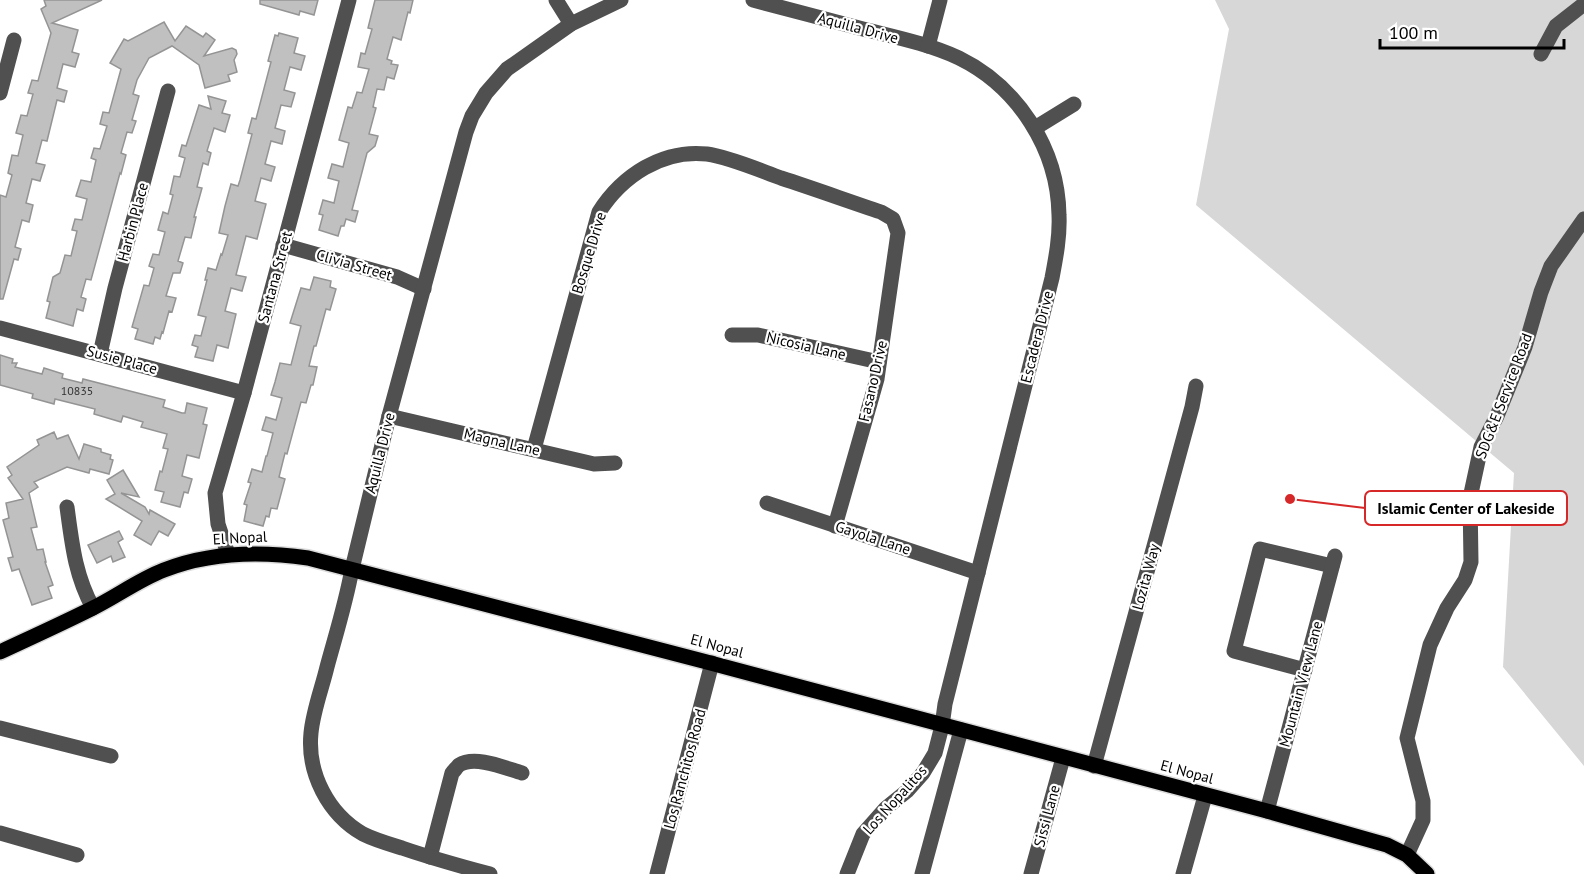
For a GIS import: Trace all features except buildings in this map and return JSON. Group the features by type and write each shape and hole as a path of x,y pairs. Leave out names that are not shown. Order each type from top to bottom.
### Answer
{"main road":[{"name":"El Nopal","path":"0,652 93,608 141,581 165,570 201,559 228,554 279,554 308,558 1267,811 1387,845 1407,855 1427,874"}],"street":[{"name":"Santana Street","path":"228,554 218,524 215,493 349,0"},
{"path":"556,0 571,24"},
{"name":"Aquilla Drive","path":"490,874 374,839 352,826 333,808 315,775 310,749 312,723 348,592 389,416 466,132 477,106 507,69 571,24 621,0"},
{"name":"Aquilla Drive","path":"753,0 928,46"},
{"path":"928,46 940,0"},
{"path":"1540,54 1556,26 1584,4"},
{"path":"0,93 14,40"},
{"name":"Escadera Drive","path":"928,46 960,59 989,77 1014,100 1035,128 1052,166 1059,215 1058,244 1052,278 945,704 942,726"},
{"name":"Harbin Place","path":"100,354 115,288 168,91"},
{"path":"1035,128 1074,104"},
{"name":"Bosque Drive","path":"534,449 599,212 619,187 645,167 682,155 708,154 881,212 893,219 898,233"},
{"name":"SDG&E Service Road","path":"1407,855 1423,820 1423,801 1407,738 1430,645 1447,608 1465,580 1471,562 1470,498 1481,447 1497,416 1525,347 1540,292 1551,266 1584,219"},
{"name":"Fasano Drive","path":"835,526 877,379 898,233"},
{"name":"Clivia Street","path":"283,245 397,277 424,289"},
{"name":"Susie Place","path":"0,328 244,393"},
{"name":"Nicosia Lane","path":"732,335 758,335 879,362"},
{"name":"Lozita Way","path":"1094,766 1196,386"},
{"name":"Magna Lane","path":"389,416 594,464 615,463"},
{"name":"Gayola Lane","path":"767,503 978,573"},
{"path":"67,507 77,571 93,608"},
{"name":"Mountain View Lane","path":"1267,811 1305,670 1333,561 1260,549 1234,651 1305,670"},
{"name":"Los Ranchitos Road","path":"657,874 712,663"},
{"name":"Los Nopalitos","path":"846,874 863,834 886,808 924,773 935,753 942,726"},
{"path":"0,728 111,756"},
{"path":"922,874 961,730"},
{"name":"Sissi Lane","path":"1031,874 1063,758"},
{"path":"430,857 452,773 458,765 479,761 522,773"},
{"path":"1183,874 1205,796"},
{"path":"0,833 77,855"}],"shaded area":[{"path":"1215,0 1584,0 1584,766 1503,667 1514,473 1196,205 1229,29"}],"place":[{"name":"Islamic Center of Lakeside","path":"1290,499"}]}
